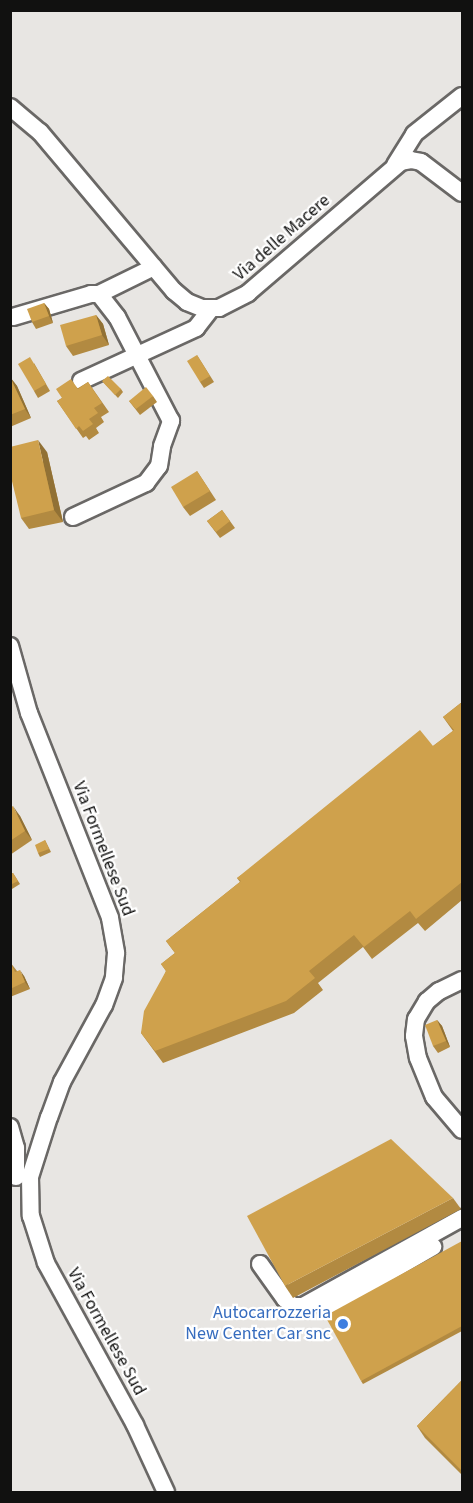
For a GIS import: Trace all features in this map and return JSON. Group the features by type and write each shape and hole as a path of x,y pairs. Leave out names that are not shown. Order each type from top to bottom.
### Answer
{"street":[{"name":"Via delle Macere","path":"210,309 230,304 255,289 395,165 414,134 462,96"},
{"path":"10,106 40,132 154,267 187,302 210,309 196,328 138,357 81,381"},
{"path":"395,165 411,160 421,162 462,191"},
{"path":"13,317 91,294 99,294 154,267"},
{"path":"73,517 146,483 159,466 162,446 171,421 117,317 99,294"},
{"name":"Via Formellese Sud","path":"10,645 17,696 110,918 116,963 101,1011 62,1083 19,1177 40,1248 142,1439 166,1492"},
{"path":"462,980 442,989 427,1000 416,1019 414,1036 418,1058 434,1097 462,1130"},
{"path":"10,1127 16,1148 19,1177"},
{"path":"260,1264 285,1299 293,1306 303,1306 462,1218"},
{"path":"326,1309 462,1230"}],"building":[{"path":"44,303 49,316 32,322 27,309"},
{"path":"96,315 102,335 66,346 60,325"},
{"path":"197,355 210,376 200,382 187,361"},
{"path":"30,357 46,384 34,391 18,364"},
{"path":"108,376 121,389 115,395 102,381"},
{"path":"10,377 25,409 10,415"},
{"path":"71,379 78,389 88,382 102,403 94,408 98,413 89,419 93,424 83,431 79,426 76,429 57,401 62,398 56,389"},
{"path":"146,387 153,396 136,409 129,401"},
{"path":"38,440 54,510 21,518 10,473 10,447"},
{"path":"197,471 210,491 183,507 171,487"},
{"path":"222,510 230,521 216,532 207,521"},
{"path":"462,702 462,882 416,919 410,911 364,947 354,935 309,971 315,978 286,1001 155,1051 141,1033 144,1011 166,971 161,964 175,953 166,941 241,881 237,878 420,730 433,746 454,730 443,717"},
{"path":"13,806 25,831 10,841 10,808"},
{"path":"45,840 49,849 38,853 35,845"},
{"path":"13,873 18,881 10,885 10,874"},
{"path":"10,962 15,972 20,970 25,982 10,989"},
{"path":"437,1020 446,1041 433,1046 425,1025"},
{"path":"391,1139 453,1198 285,1286 247,1216"},
{"path":"462,1241 462,1326 361,1381 325,1316"},
{"path":"462,1380 462,1471 417,1426"}],"place":[{"name":"Autocarrozzeria New Center Car snc","path":"343,1324"}]}
